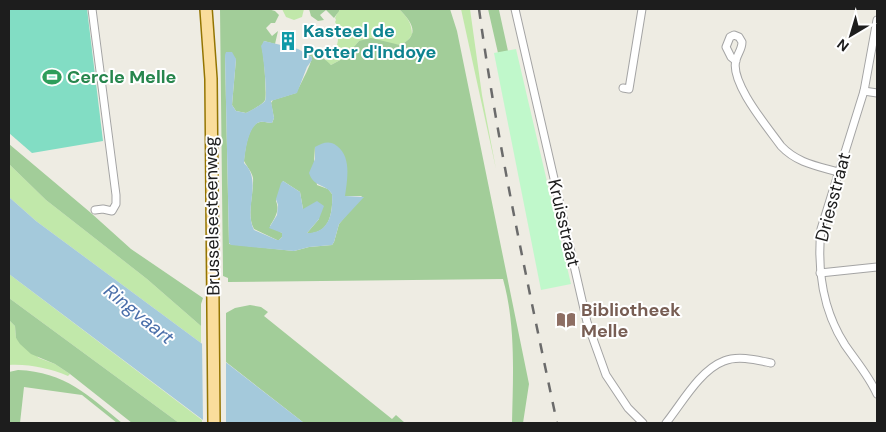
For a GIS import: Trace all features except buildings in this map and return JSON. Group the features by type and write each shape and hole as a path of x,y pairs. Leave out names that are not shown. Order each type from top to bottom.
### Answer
{"main road":[{"name":"Brusselsesteenweg","path":"206,9 211,79 214,423"}],"street":[{"path":"92,9 116,195 116,204 112,211 96,210"},
{"name":"Kruisstraat","path":"515,9 587,322 606,375 628,408 643,423"},
{"path":"624,88 629,89 642,9"},
{"name":"Driesstraat","path":"877,20 864,91 821,229 819,251 820,273 824,292 836,328 844,344 877,394"},
{"path":"736,61 737,75 742,89 788,154 800,161 838,172"},
{"path":"864,91 877,93"},
{"path":"820,273 877,267"},
{"path":"666,423 707,370 726,360 749,359 771,363"}],"green space":[{"name":"Cercle Melle","path":"9,9 87,9 103,141 32,153 9,133"},
{"path":"220,9 268,9 275,11 279,15 275,23 271,23 266,28 272,36 278,31 275,44 264,41 262,49 266,91 265,100 246,113 236,111 232,105 236,59 225,55 229,244 294,251 309,247 332,245 339,224 362,196 345,196 315,147 314,162 317,185 328,189 332,194 331,214 325,226 315,233 307,233 319,219 303,209 300,192 283,181 276,201 276,214 270,226 282,233 282,237 277,240 254,229 250,211 253,178 244,161 248,138 253,128 260,122 272,123 274,118 271,103 273,100 296,93 308,70 312,57 303,52 305,48 319,54 331,65 344,58 359,41 371,38 400,45 407,41 412,33 411,23 399,9 450,9 457,31 529,384 523,423 512,423 512,333 503,279 228,282 228,278 223,276"},
{"path":"282,9 304,9 302,17 294,20 286,17"},
{"path":"309,9 339,9 339,11 334,18 326,10 320,15 324,20 318,21 311,16"},
{"path":"339,9 399,9 408,20 412,35 400,45 359,41 344,58 331,65 325,61 334,52 338,42 335,18"},
{"path":"461,9 470,9 482,95 496,169"},
{"path":"488,9 502,9 499,10 508,51 498,53"},
{"path":"516,49 571,284 541,290 494,53"},
{"path":"9,144 131,249 203,298 201,304 201,326 147,279 46,200 9,164"},
{"path":"9,164 46,200 147,279 201,326 201,343 36,221 9,197"},
{"path":"9,274 202,420 202,423 179,423 9,298"},
{"path":"9,298 179,423 132,423 70,374 55,364 31,354 16,338 15,326 9,320"},
{"path":"250,305 261,307 268,312 264,316 392,419 396,415 405,423 304,423 226,362 226,313 235,308"},
{"path":"9,320 15,326 16,338 39,358 55,364 70,374 68,376 32,366 9,365"},
{"path":"18,370 49,375 63,380 87,394 122,423 117,423 82,395 24,387 20,423 9,423 9,372"}],"water":[{"path":"264,41 298,49 312,57 312,60 307,67 297,93 271,101 274,118 272,123 260,122 256,124 250,134 244,163 252,178 251,222 254,230 277,240 282,237 282,233 269,228 277,215 278,205 276,199 283,181 300,192 303,209 317,201 324,206 319,219 307,233 321,229 331,214 332,194 314,181 309,173 315,159 315,147 323,143 331,143 342,151 347,163 345,196 364,197 339,224 332,245 309,247 294,251 231,245 229,243 225,55 226,52 232,52 236,59 232,105 236,111 246,113 259,106 265,101 266,97 261,46"},
{"name":"Ringvaart","path":"9,197 36,221 201,343 304,423 207,423 9,274"}],"pier":[{"path":"202,341 226,359 226,423 203,423"}],"railway":[{"path":"479,9 504,165 557,423"}],"place":[{"name":"Kasteel de Potter d'Indoye","path":"288,41"},
{"name":"Cercle Melle","path":"52,77"},
{"name":"Bibliotheek Melle","path":"566,320"}]}
